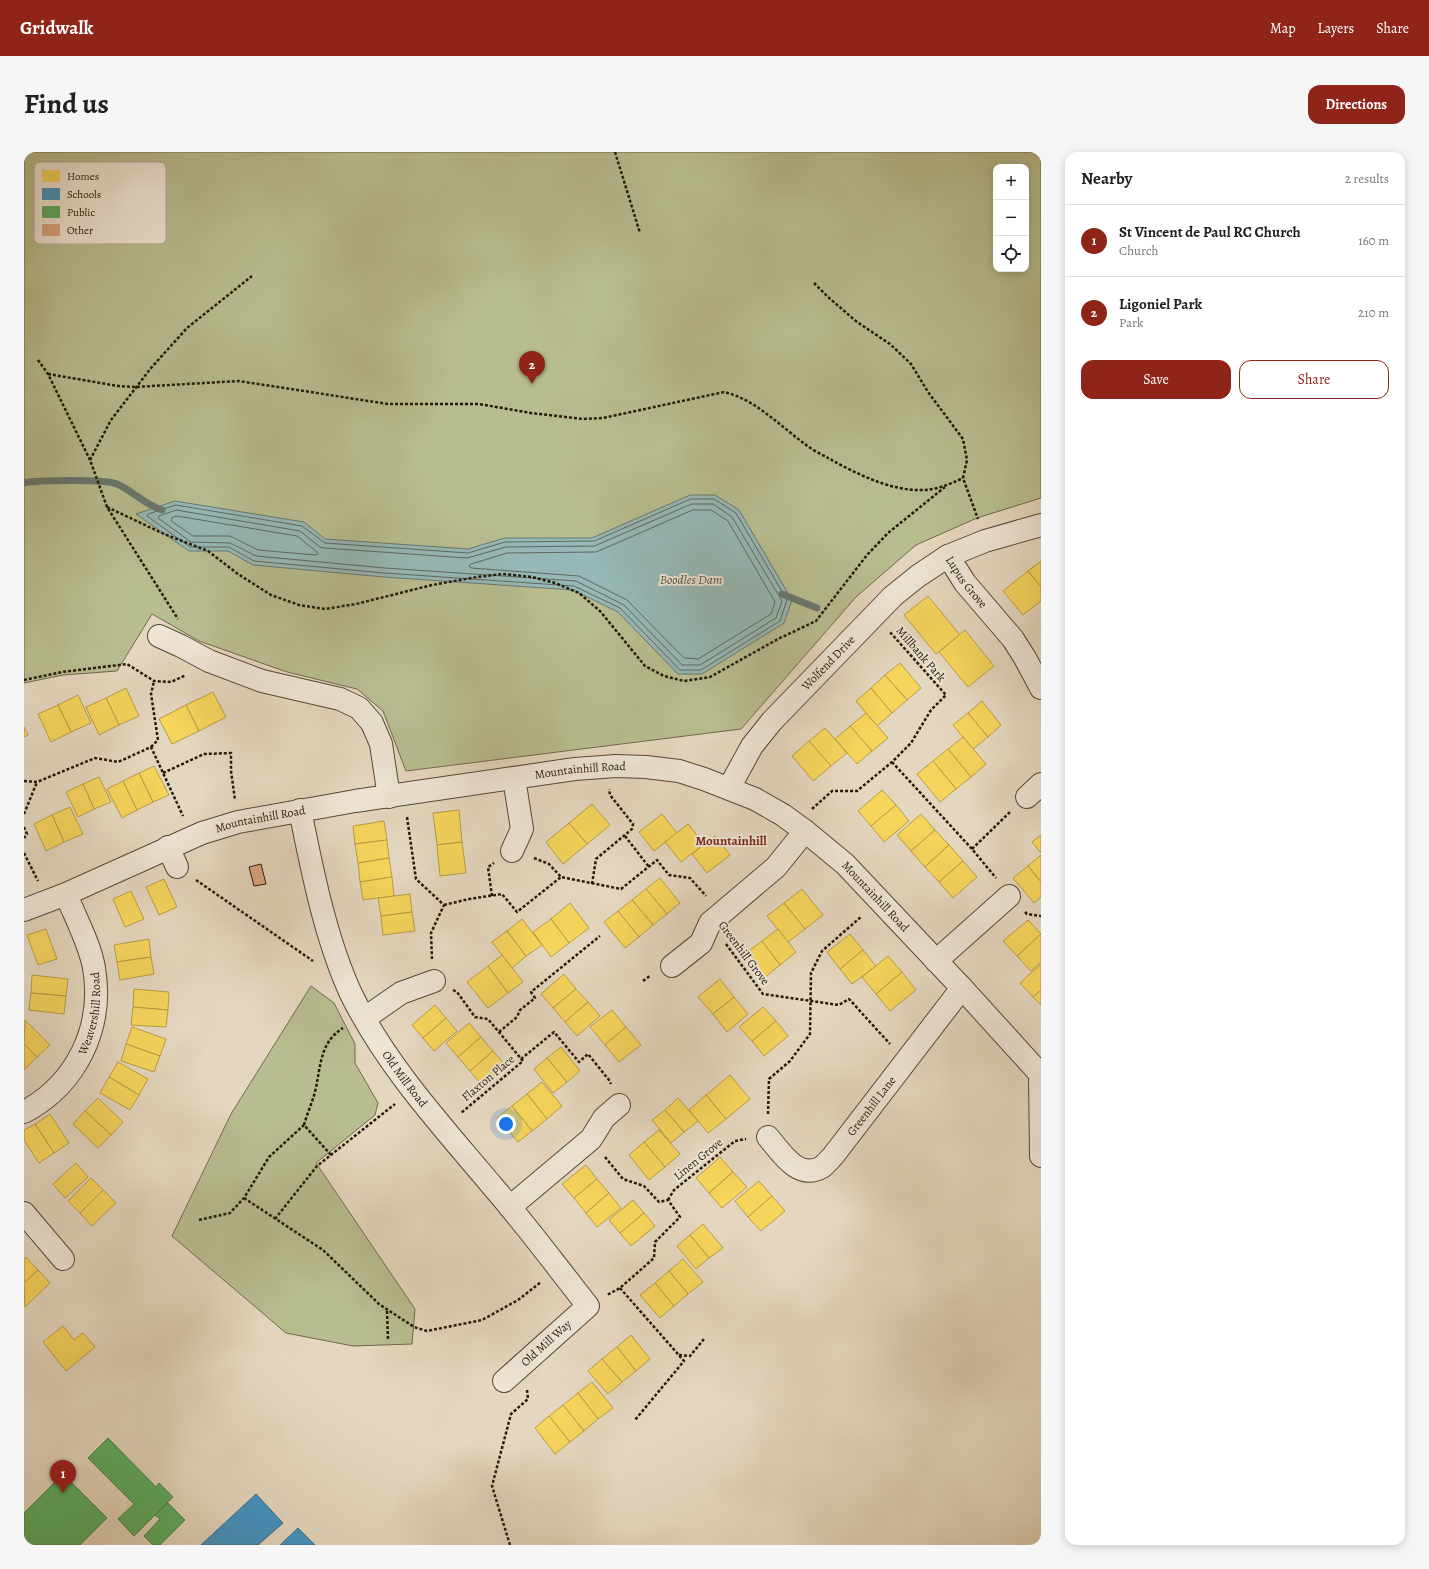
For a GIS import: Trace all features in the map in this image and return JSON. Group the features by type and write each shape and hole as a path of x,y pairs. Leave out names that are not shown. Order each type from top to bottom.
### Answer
{"street":[{"name":"Lupus Grove","path":"1041,525 985,541 948,556 965,583 1013,639 1041,688"},
{"name":"Wolfend Drive","path":"729,788 752,746 772,720 893,596 918,576 948,556"},
{"path":"158,636 209,661 262,681 340,699 359,708 372,723 381,744 397,796"},
{"name":"Mountainhill Road","path":"24,910 57,897 193,836 238,822 300,810 575,770 604,767 646,767 679,771 756,799 800,828 845,864 962,988 1041,1074 1041,1156"},
{"path":"512,851 522,829 514,778"},
{"name":"Old Mill Road","path":"300,810 320,899 334,948 361,1012 388,1058 443,1128 510,1207 588,1306"},
{"path":"672,966 701,943 715,918 776,867 800,828"},
{"path":"168,848 177,867"},
{"path":"936,961 1009,896"},
{"name":"Weavershill Road","path":"24,1112 50,1095 67,1078 80,1059 89,1040 95,1019 97,998 94,967 86,940 57,897"},
{"path":"361,1012 401,993 434,981"},
{"name":"Greenhill Lane","path":"768,1137 798,1169 810,1172 822,1167 833,1156 962,988"},
{"path":"510,1207 591,1139 604,1118 619,1105"},
{"path":"24,1213 64,1259"},
{"name":"Old Mill Way","path":"504,1381 588,1306"}],"path":[{"path":"615,152 640,233"},
{"path":"90,460 111,420 151,368 187,328 252,276"},
{"path":"814,283 857,322 890,344 910,364 928,392 963,439 967,460 963,478 985,541"},
{"path":"38,360 48,374 90,460 107,507 178,619 181,646"},
{"path":"48,374 135,388 239,381 388,404 479,404 531,413 583,419 603,418 724,392 736,395 756,407 807,446 851,471 889,485 922,490 945,487"},
{"path":"107,507 164,534 208,551 238,574 271,595 298,605 325,609 363,602 432,585 503,574 532,577 555,583 579,593 600,611 645,666 664,676 684,680 710,677 778,639 816,621 867,555 888,533 945,487 963,478"},
{"name":"Millbank Park","path":"800,828 832,791 857,791 892,762 911,743 931,710 946,695 875,615"},
{"path":"24,680 62,672 127,664 154,681 171,682 188,673"},
{"path":"24,781 37,782 95,758 118,762 151,747 158,740 151,694 154,681"},
{"path":"151,747 193,836"},
{"path":"163,773 204,754 231,753 231,771 238,822"},
{"path":"892,762 972,849 1009,896"},
{"path":"592,884 596,859 625,836 632,829 633,824 610,795 604,767"},
{"path":"24,814 37,782"},
{"path":"972,849 1034,790"},
{"path":"397,796 416,879 444,905"},
{"path":"24,827 27,834 24,838"},
{"path":"492,896 488,867 512,851 549,864 561,877 621,889 649,867 625,836"},
{"path":"24,852 57,897"},
{"name":"Greenhill Grove","path":"649,867 658,860 669,875 690,878 763,994 839,1005 849,999 906,1061"},
{"path":"177,867 316,963 346,979"},
{"path":"444,905 469,899 502,894 517,912 561,877"},
{"path":"768,1137 769,1079 790,1061 810,1034 811,973 822,951 880,901"},
{"path":"434,981 431,933 444,905"},
{"path":"499,1032 517,1017 520,1010 535,998 531,992 600,936"},
{"path":"643,982 651,974"},
{"name":"Flaxton Place","path":"434,981 457,992 475,1017 488,1019 523,1061 443,1128"},
{"path":"199,1220 230,1213 244,1198 268,1157 304,1125 315,1094 324,1048 334,1034 358,1020 361,1012"},
{"path":"521,1059 554,1032 579,1062 588,1054 609,1080 619,1105"},
{"path":"275,1218 317,1166 413,1090"},
{"path":"304,1125 331,1155"},
{"name":"Linen Grove","path":"668,1200 674,1190 735,1140 768,1137"},
{"path":"588,1306 620,1288 654,1258 654,1242 680,1216 668,1200 659,1202 644,1186 623,1179 591,1139"},
{"path":"244,1198 323,1250 387,1310 414,1327 427,1331 482,1320 518,1300 559,1269"},
{"path":"620,1288 684,1361 635,1420"},
{"path":"387,1310 388,1339"},
{"path":"679,1355 690,1356 704,1339"},
{"path":"510,1545 492,1486 511,1414"}],"green space":[{"path":"24,152 1041,152 1041,498 977,518 916,545 856,597 741,729 406,771 383,711 357,689 287,672 199,641 152,614 117,671 63,675 24,683"},
{"path":"311,986 334,1003 355,1044 355,1063 378,1103 375,1115 316,1163 415,1309 412,1344 353,1346 286,1333 172,1236 231,1114"}],"water":[{"name":"Boodles Dam","path":"690,495 715,495 739,510 792,600 784,623 702,674 678,674 618,612 573,590 384,577 253,565 228,551 189,551 136,514 175,501 304,522 325,539 468,549 505,538 592,538"}],"building: Homes":[{"path":"1041,561 1041,587 1028,571"},
{"path":"1028,571 1041,587 1041,601 1023,615 1003,591"},
{"path":"928,596 960,635 936,654 904,615"},
{"path":"965,630 994,666 968,687 939,652"},
{"path":"900,663 921,688 907,700 885,675"},
{"path":"885,675 907,700 892,713 871,688"},
{"path":"126,688 139,716 119,725 106,698"},
{"path":"871,688 892,713 877,726 856,701"},
{"path":"213,692 226,717 199,731 186,705"},
{"path":"78,695 91,723 71,732 58,705"},
{"path":"106,698 119,725 99,735 86,707"},
{"path":"982,701 1001,725 988,737 968,713"},
{"path":"58,705 71,732 51,742 38,714"},
{"path":"186,705 199,731 172,744 159,719"},
{"path":"866,713 888,738 872,751 850,726"},
{"path":"968,713 988,737 973,749 953,725"},
{"path":"850,726 872,751 857,764 835,739"},
{"path":"24,727 28,735 24,737"},
{"path":"825,728 847,753 831,766 809,741"},
{"path":"963,737 986,764 971,777 948,749"},
{"path":"809,741 831,766 813,781 792,756"},
{"path":"948,749 971,777 956,789 933,761"},
{"path":"933,761 956,789 940,802 917,774"},
{"path":"154,766 169,795 153,802 139,773"},
{"path":"139,773 153,802 137,810 123,781"},
{"path":"99,777 111,802 94,809 83,784"},
{"path":"123,781 137,810 122,818 107,789"},
{"path":"83,784 94,809 78,817 66,792"},
{"path":"882,790 896,805 871,826 858,811"},
{"path":"592,804 610,825 587,844 569,823"},
{"path":"896,805 909,821 884,842 871,826"},
{"path":"70,807 83,834 64,842 52,815"},
{"path":"459,810 462,842 437,845 433,813"},
{"path":"662,814 677,833 654,851 639,832"},
{"path":"921,814 935,830 911,851 897,835"},
{"path":"52,815 64,842 46,851 34,824"},
{"path":"384,821 387,840 355,844 353,826"},
{"path":"569,823 587,844 563,864 546,842"},
{"path":"688,824 704,844 681,862 665,842"},
{"path":"935,830 949,845 925,867 911,851"},
{"path":"1041,835 1041,853 1032,842"},
{"path":"715,836 730,855 707,873 692,854"},
{"path":"387,840 389,858 358,863 355,844"},
{"path":"462,842 466,873 440,876 437,845"},
{"path":"949,845 963,861 939,882 925,867"},
{"path":"1041,855 1041,882 1028,866"},
{"path":"389,858 392,877 360,882 358,863"},
{"path":"963,861 977,877 953,898 939,882"},
{"path":"1028,866 1041,882 1041,897 1034,903 1013,878"},
{"path":"392,877 394,896 363,900 360,882"},
{"path":"660,878 680,903 667,914 646,889"},
{"path":"164,879 177,907 159,915 146,887"},
{"path":"646,889 667,914 653,925 632,900"},
{"path":"802,889 823,915 805,929 784,903"},
{"path":"131,891 144,919 125,927 113,899"},
{"path":"410,894 412,912 381,916 378,898"},
{"path":"632,900 653,925 639,937 618,911"},
{"path":"570,903 589,928 569,943 551,919"},
{"path":"784,903 805,929 788,942 767,916"},
{"path":"618,911 639,937 625,948 604,922"},
{"path":"412,912 415,931 383,935 381,916"},
{"path":"522,919 542,945 526,956 507,931"},
{"path":"551,919 569,943 551,957 533,932"},
{"path":"1028,920 1041,934 1017,956 1003,941"},
{"path":"46,929 57,959 38,965 27,935"},
{"path":"778,929 796,952 780,965 762,941"},
{"path":"507,931 526,956 512,968 492,942"},
{"path":"850,934 863,950 840,969 827,952"},
{"path":"1041,934 1041,962 1031,971 1017,956"},
{"path":"149,939 151,957 117,962 114,945"},
{"path":"762,941 780,965 764,978 745,954"},
{"path":"863,950 876,966 852,984 840,969"},
{"path":"502,955 523,982 508,993 488,966"},
{"path":"888,956 902,972 876,994 862,977"},
{"path":"151,957 154,974 120,980 117,962"},
{"path":"1041,964 1041,990 1033,997 1020,983"},
{"path":"488,966 508,993 488,1008 467,982"},
{"path":"902,972 916,990 890,1011 876,994"},
{"path":"564,974 576,989 553,1008 541,994"},
{"path":"32,975 68,979 66,996 31,993"},
{"path":"720,979 734,997 713,1014 698,997"},
{"path":"134,989 169,992 168,1010 133,1007"},
{"path":"576,989 588,1002 565,1022 553,1008"},
{"path":"1041,990 1041,1005 1033,997"},
{"path":"31,993 66,996 64,1014 29,1010"},
{"path":"734,997 748,1014 727,1032 713,1014"},
{"path":"588,1002 600,1016 577,1036 565,1022"},
{"path":"435,1005 446,1018 423,1038 412,1025"},
{"path":"133,1007 168,1010 166,1027 131,1025"},
{"path":"763,1007 776,1021 752,1041 739,1027"},
{"path":"612,1010 626,1027 605,1045 590,1027"},
{"path":"446,1018 457,1031 434,1051 423,1038"},
{"path":"25,1020 50,1045 37,1057 24,1044"},
{"path":"776,1021 788,1036 764,1056 752,1041"},
{"path":"469,1023 481,1037 458,1057 446,1043"},
{"path":"132,1027 166,1039 160,1056 126,1044"},
{"path":"626,1027 641,1045 619,1062 605,1045"},
{"path":"481,1037 493,1051 470,1071 458,1057"},
{"path":"24,1044 37,1057 24,1070"},
{"path":"126,1044 160,1056 154,1072 121,1061"},
{"path":"561,1047 580,1071 567,1082 547,1058"},
{"path":"493,1051 505,1065 482,1085 470,1071"},
{"path":"547,1058 567,1082 553,1093 534,1069"},
{"path":"118,1062 148,1079 139,1095 109,1077"},
{"path":"730,1075 750,1099 726,1119 706,1095"},
{"path":"109,1077 139,1095 130,1110 100,1093"},
{"path":"542,1082 562,1106 547,1119 527,1094"},
{"path":"527,1094 547,1119 532,1131 512,1106"},
{"path":"706,1095 726,1119 708,1133 689,1110"},
{"path":"98,1098 123,1122 111,1135 85,1111"},
{"path":"678,1098 698,1121 684,1132 665,1110"},
{"path":"512,1106 532,1131 518,1142 497,1118"},
{"path":"665,1110 684,1132 671,1143 652,1120"},
{"path":"85,1111 111,1135 98,1148 73,1124"},
{"path":"50,1114 69,1143 54,1153 35,1124"},
{"path":"35,1124 54,1153 39,1163 24,1140 24,1130"},
{"path":"659,1130 680,1154 665,1167 644,1142"},
{"path":"644,1142 665,1167 649,1180 629,1155"},
{"path":"720,1157 733,1172 709,1193 696,1178"},
{"path":"76,1163 88,1177 65,1198 53,1184"},
{"path":"586,1165 597,1179 574,1198 562,1184"},
{"path":"733,1172 747,1187 722,1208 709,1193"},
{"path":"91,1178 103,1190 80,1213 68,1201"},
{"path":"597,1179 609,1193 586,1213 574,1198"},
{"path":"759,1181 772,1196 748,1217 735,1201"},
{"path":"103,1190 116,1203 92,1226 80,1213"},
{"path":"609,1193 621,1208 597,1227 586,1213"},
{"path":"772,1196 785,1211 761,1231 748,1217"},
{"path":"633,1200 644,1213 620,1233 609,1220"},
{"path":"644,1213 655,1226 631,1246 620,1233"},
{"path":"703,1224 723,1248 709,1258 690,1235"},
{"path":"690,1235 709,1258 696,1269 677,1246"},
{"path":"26,1257 38,1270 24,1283 24,1259"},
{"path":"683,1259 703,1282 688,1294 669,1271"},
{"path":"38,1270 50,1283 25,1307 24,1283"},
{"path":"669,1271 688,1294 674,1306 655,1283"},
{"path":"655,1283 674,1306 660,1318 640,1295"},
{"path":"63,1326 74,1340 83,1333 95,1347 66,1371 43,1342"},
{"path":"631,1335 650,1359 636,1371 617,1347"},
{"path":"617,1347 636,1371 622,1382 602,1359"},
{"path":"602,1359 622,1382 608,1394 588,1371"},
{"path":"592,1382 613,1408 598,1419 578,1393"},
{"path":"578,1393 598,1419 584,1431 563,1405"},
{"path":"563,1405 584,1431 570,1442 549,1416"},
{"path":"549,1416 570,1442 555,1454 535,1428"}],"building: Schools":[{"path":"256,1494 283,1523 258,1545 201,1545"},
{"path":"298,1528 315,1545 280,1545"}],"building: Public":[{"path":"108,1438 156,1487 159,1483 173,1497 134,1536 118,1519 134,1504 88,1458"},
{"path":"63,1474 107,1518 80,1545 24,1545 24,1513"},
{"path":"168,1503 185,1520 160,1545 153,1545 144,1536 160,1519 155,1515"}],"building: Other":[{"path":"261,864 266,884 254,886 249,867"}],"waterway":[{"path":"24,483 71,480 110,482 123,487 150,505 162,510"},
{"path":"782,594 817,608"}],"place":[{"name":"Ligoniel Park","path":"532,384"},
{"name":"St Vincent de Paul RC Church","path":"63,1493"}],"district":[{"name":"Mountainhill","path":"731,840"}]}
